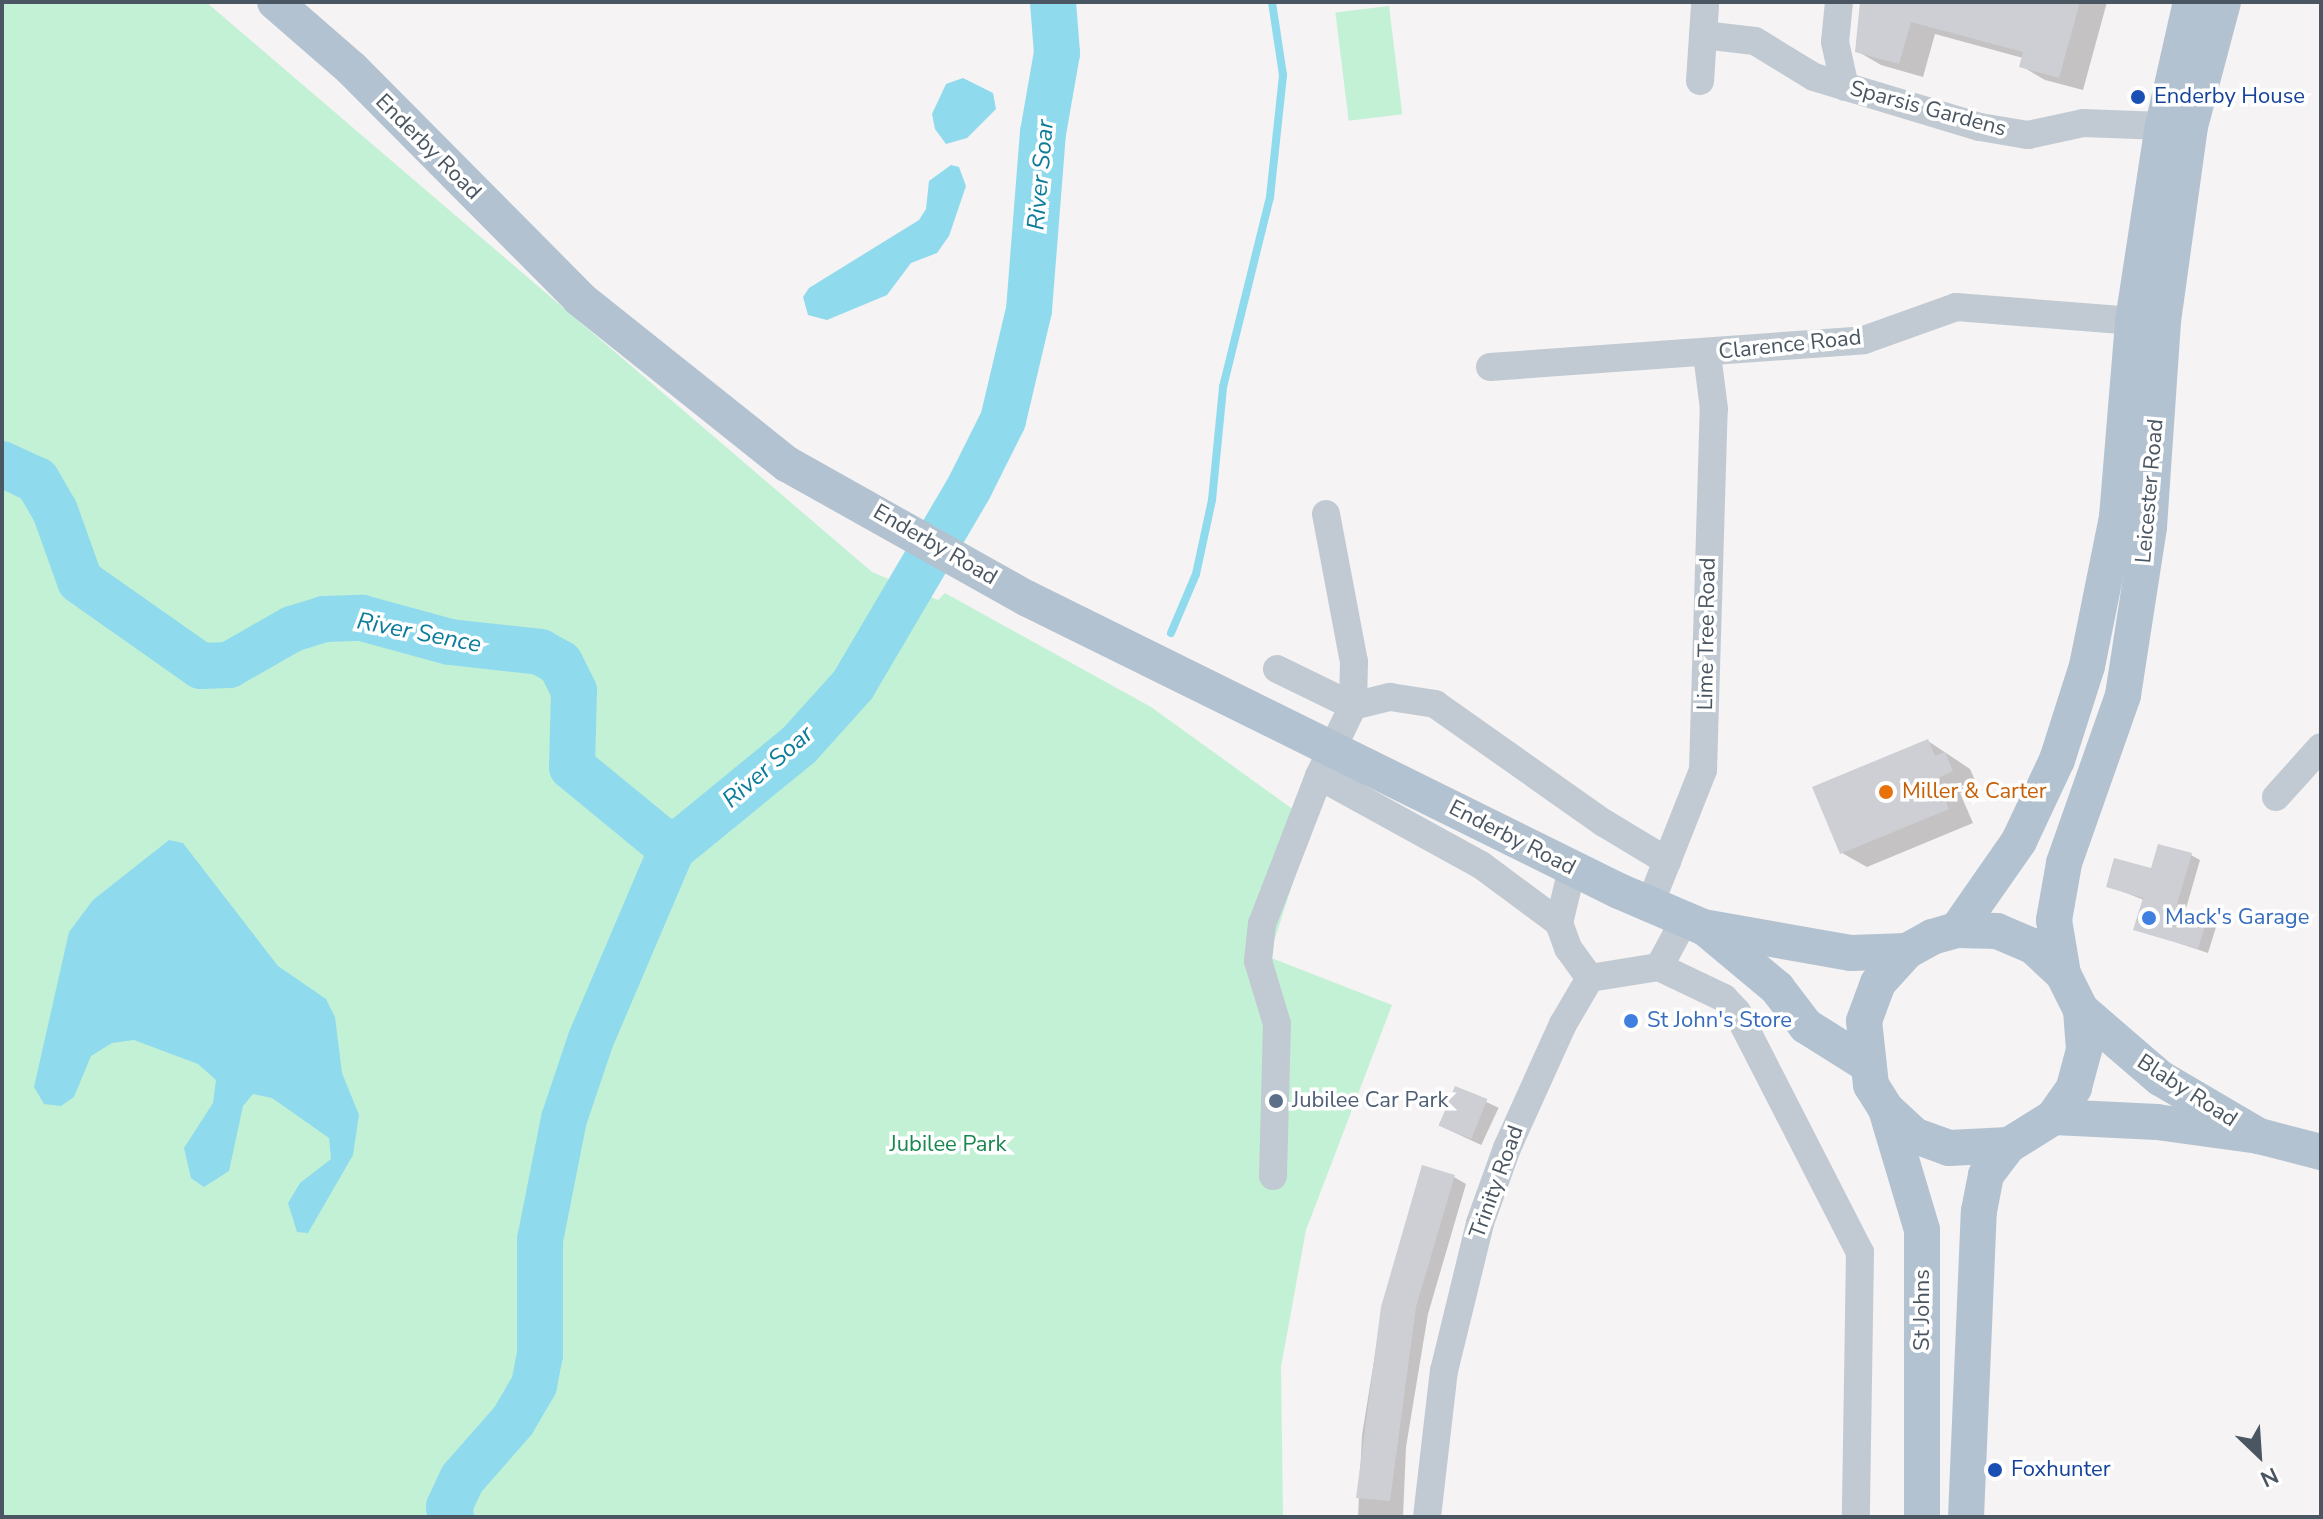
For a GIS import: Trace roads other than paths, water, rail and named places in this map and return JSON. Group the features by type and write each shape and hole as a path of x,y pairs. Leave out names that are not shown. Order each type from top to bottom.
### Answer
{"main road":[{"name":"Enderby Road","path":"275,2 351,68 580,299 787,464 1326,761 1650,904 1694,923 1851,953 1907,951"},
{"name":"Leicester Road","path":"1957,930 2019,841 2057,760 2087,666 2117,517 2133,321 2163,126 2191,2"},
{"name":"Leicester Road","path":"2063,974 2054,920 2064,863 2123,695 2149,527 2163,321 2187,141 2223,2"},
{"name":"Enderby Road","path":"1694,923 1777,988 1806,1026 1865,1063"},
{"path":"1966,1517 1979,1211 1986,1175 2009,1145 2054,1117 2074,1088 2084,1050 2081,1010 2063,974 2021,941 1997,931 1957,930 1907,951 1874,996 1864,1021 1865,1063 1886,1109 1914,1135 1949,1148 2009,1145"},
{"name":"Blaby Road","path":"2081,1010 2160,1078 2259,1136"},
{"name":"St Johns","path":"1886,1109 1922,1230 1922,1517"},
{"name":"Blaby Road","path":"2054,1117 2115,1117 2259,1136 2321,1152"}],"street":[{"path":"1839,2 1835,42 1845,87"},
{"path":"1700,81 1705,6"},
{"name":"Sparsis Gardens","path":"1703,35 1755,41 1814,77 1980,127 2028,135 2083,123 2163,126"},
{"name":"Clarence Road","path":"1490,367 1707,354 1864,340 1956,307 2133,321"},
{"name":"Lime Tree Road","path":"1650,904 1703,770 1714,409 1707,354"},
{"path":"1273,1176 1277,1024 1258,961 1262,924 1326,761 1353,706 1354,662 1326,514"},
{"path":"1277,669 1353,706 1390,697 1435,704 1567,799 1667,861"},
{"path":"2276,797 2321,747"},
{"path":"1326,761 1481,865 1559,923"},
{"path":"1572,869 1559,923 1568,948 1590,978 1659,967 1724,998 1737,1012 1860,1252 1856,1517"},
{"path":"1659,967 1694,923"},
{"name":"Trinity Road","path":"1427,1517 1444,1371 1480,1223 1530,1095 1590,978"}],"water":[{"path":"963,78 993,93 996,109 967,138 946,144 935,129 932,114 946,84"},
{"path":"951,165 959,167 966,186 949,236 937,253 911,263 887,295 827,320 808,315 803,297 809,288 919,220 926,209 929,181"},
{"path":"169,840 183,843 278,966 326,999 335,1017 342,1073 359,1115 353,1155 308,1233 297,1232 288,1203 300,1183 331,1159 329,1138 272,1098 253,1094 243,1106 229,1171 204,1187 191,1178 184,1148 213,1103 216,1080 198,1064 134,1040 112,1043 91,1056 74,1097 61,1106 44,1104 34,1087 69,932 93,900"}],"waterway":[{"name":"River Soar","path":"451,1517 449,1507 462,1479 513,1421 534,1385 540,1355 540,1240 564,1119 591,1039 672,849 799,745 853,685 969,488 1003,420 1029,310 1043,133 1057,53 1053,2"},
{"path":"1171,633 1196,574 1212,500 1223,387 1270,197 1283,75 1272,2"},
{"name":"River Sence","path":"2,464 37,480 55,511 80,581 201,666 229,665 292,629 324,619 362,618 450,642 540,652 560,663 574,691 572,767 672,849"}],"place":[{"name":"Enderby House","path":"2138,97"},
{"name":"Miller & Carter","path":"1886,792"},
{"name":"Mack's Garage","path":"2149,918"},
{"name":"St John's Store","path":"1631,1021"},
{"name":"Jubilee Car Park","path":"1276,1101"},
{"name":"Foxhunter","path":"1995,1470"}],"park label":[{"name":"Jubilee Park","path":"948,1145"}]}
